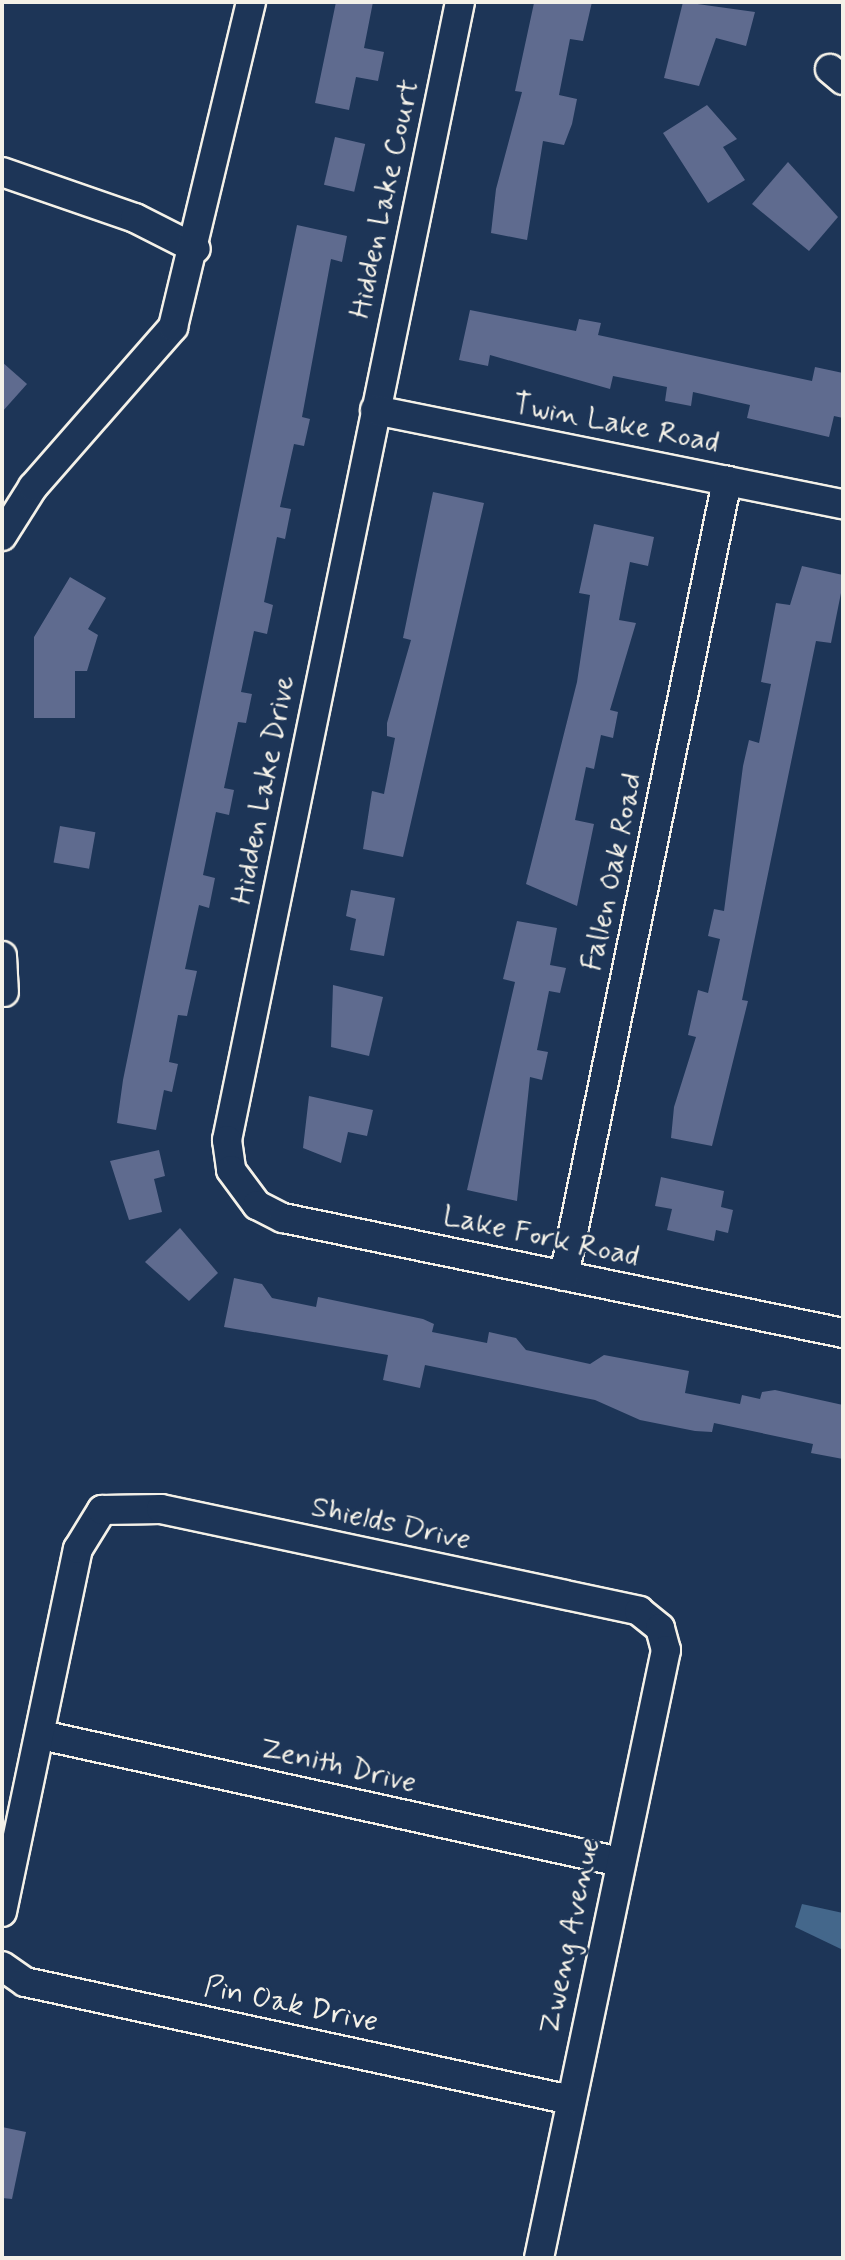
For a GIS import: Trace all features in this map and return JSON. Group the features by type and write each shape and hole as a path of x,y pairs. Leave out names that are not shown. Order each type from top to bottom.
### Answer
{"street":[{"path":"2,536 88,421 156,355 173,327 196,249 251,2"},
{"name":"Hidden Lake Court","path":"375,410 460,2"},
{"path":"2,172 135,218 196,249"},
{"name":"Twin Lake Road","path":"375,410 843,504"},
{"name":"Hidden Lake Drive","path":"237,1183 227,1140 375,410"},
{"name":"Fallen Oak Road","path":"564,1276 727,481"},
{"path":"2,956 4,992"},
{"name":"Lake Fork Road","path":"237,1183 257,1205 283,1218 843,1333"},
{"name":"Shields Drive","path":"41,1735 80,1541 102,1510 161,1509 627,1607 660,1628"},
{"name":"Zweng Avenue","path":"539,2258 666,1650 660,1628"},
{"path":"2,1912 41,1735"},
{"name":"Zenith Drive","path":"41,1735 620,1862"},
{"name":"Pin Oak Drive","path":"2,1966 25,1982 571,2100"}],"water":[{"path":"802,1904 843,1913 843,1950 795,1927"}],"building":[{"path":"336,2 373,2 364,48 384,52 378,81 356,77 349,110 315,103"},
{"path":"592,2 583,41 570,39 559,95 577,99 572,124 564,145 543,141 527,240 491,233 496,189 522,92 515,91 534,3"},
{"path":"683,2 755,12 746,46 716,38 699,86 664,78"},
{"path":"707,105 737,139 723,147 745,180 708,203 663,133"},
{"path":"335,137 365,144 354,192 324,185"},
{"path":"788,162 838,217 809,251 752,204"},
{"path":"297,225 347,236 342,262 331,259 302,417 310,419 304,446 294,444 280,507 291,509 285,539 277,537 264,602 273,605 267,634 254,631 241,692 252,694 246,723 238,722 224,788 234,790 229,815 216,812 203,875 215,878 209,908 199,905 185,969 197,971 187,1016 178,1015 169,1062 178,1064 172,1092 164,1090 156,1130 117,1123 123,1080"},
{"path":"470,310 576,331 579,319 601,323 598,335 812,381 815,367 843,373 843,418 834,416 829,437 747,418 750,405 693,392 691,406 665,401 667,387 613,376 610,389 490,355 488,366 459,360"},
{"path":"2,362 27,384 2,412"},
{"path":"433,492 484,503 403,857 363,849 372,791 384,794 395,738 387,736 387,723 411,640 403,638"},
{"path":"594,524 654,537 648,566 630,562 619,620 636,623 610,710 618,712 613,738 601,735 594,769 586,767 575,820 594,824 577,906 526,884 577,682 590,595 579,593"},
{"path":"802,566 843,575 843,583 831,643 816,641 742,1000 748,1001 712,1146 671,1138 674,1107 696,1037 688,1035 698,990 708,993 720,939 708,936 714,909 724,911 749,740 759,743 771,684 761,682 776,603 790,605"},
{"path":"70,577 106,598 88,629 98,635 87,671 75,671 75,718 34,718 34,637"},
{"path":"60,826 95,832 89,869 54,862"},
{"path":"351,890 395,898 384,956 350,950 356,919 346,916"},
{"path":"517,921 557,928 550,965 566,968 560,993 549,991 537,1050 548,1052 542,1080 530,1077 517,1201 467,1190 515,982 503,979"},
{"path":"333,985 383,997 369,1056 331,1047"},
{"path":"309,1096 373,1110 367,1136 348,1132 341,1163 303,1148"},
{"path":"159,1150 165,1176 154,1179 162,1212 129,1220 110,1161"},
{"path":"661,1177 724,1191 721,1207 733,1210 728,1233 716,1230 714,1241 667,1230 672,1209 655,1206"},
{"path":"180,1228 218,1273 189,1301 145,1262"},
{"path":"234,1278 262,1284 272,1298 316,1307 318,1297 423,1319 434,1324 432,1332 487,1343 489,1332 516,1338 526,1350 590,1364 604,1355 689,1371 685,1393 740,1404 742,1395 760,1399 762,1392 775,1390 843,1405 843,1459 811,1453 813,1444 714,1423 712,1432 640,1420 595,1400 425,1365 420,1388 383,1380 388,1355 224,1327"},
{"path":"2,2127 26,2132 12,2199 2,2198"}]}
